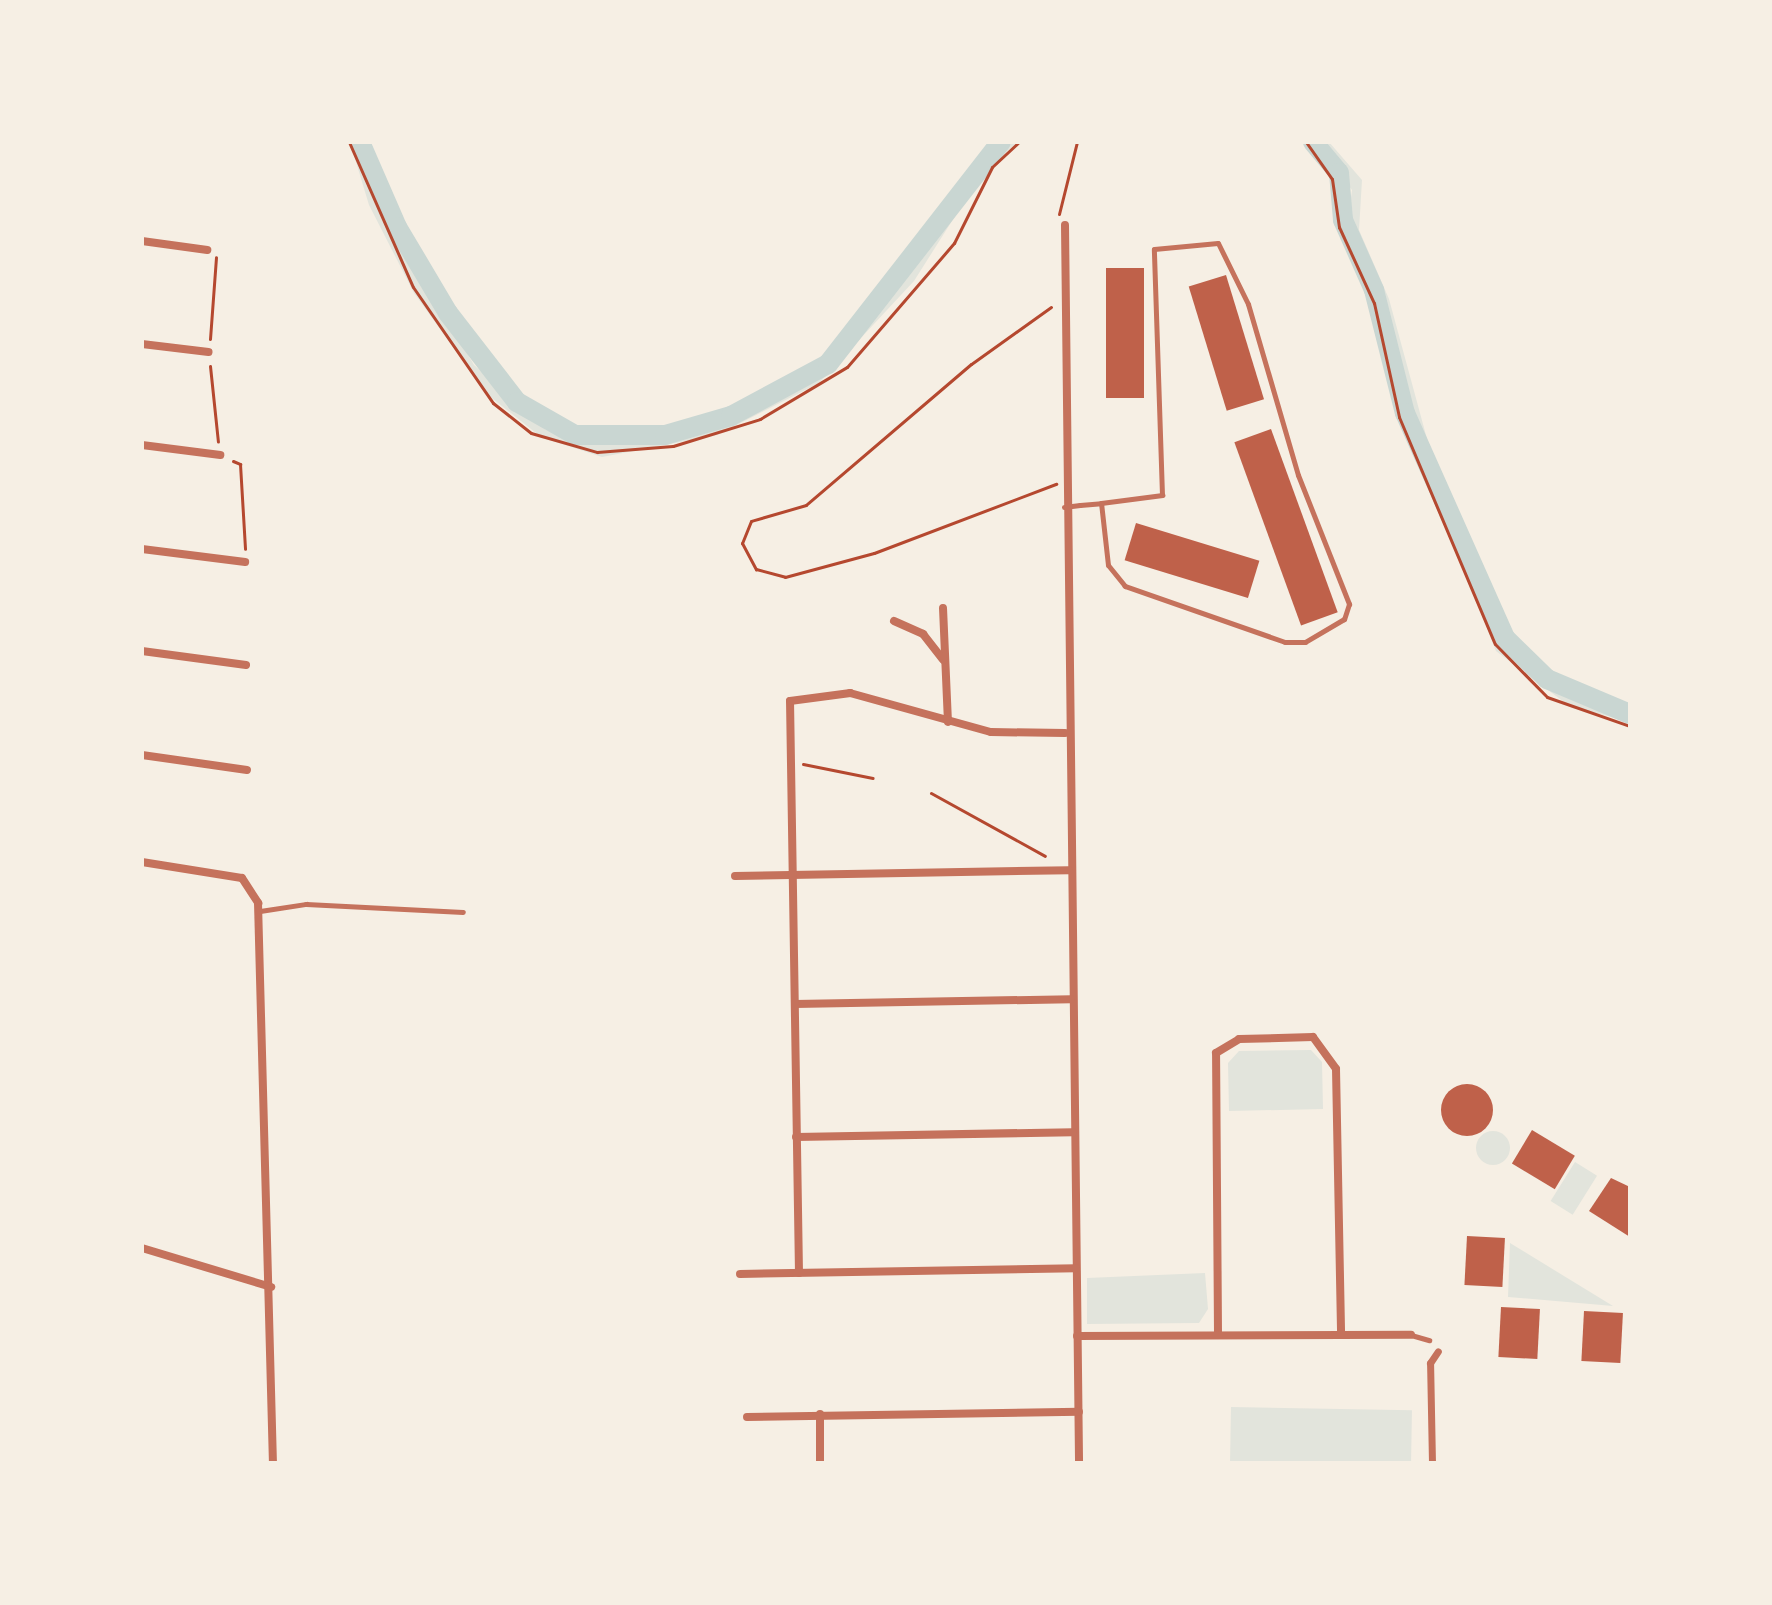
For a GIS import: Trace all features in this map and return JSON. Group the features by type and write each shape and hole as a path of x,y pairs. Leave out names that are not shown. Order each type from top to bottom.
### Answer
{"street":[{"path":"1065,225 1065,733 1079,1463"},
{"path":"142,241 207,250"},
{"path":"142,344 209,352"},
{"path":"142,445 220,455"},
{"path":"142,549 245,562"},
{"path":"943,608 948,722"},
{"path":"894,621 923,634 944,661"},
{"path":"142,651 246,665"},
{"path":"799,1273 790,701 850,693 991,732 1065,733"},
{"path":"142,755 247,770"},
{"path":"142,862 228,874 252,886 260,911 273,1463"},
{"path":"735,876 1069,870"},
{"path":"795,1004 1071,999"},
{"path":"1218,1332 1216,1053 1239,1039 1313,1037 1336,1069 1341,1334"},
{"path":"796,1137 1073,1132"},
{"path":"142,1248 271,1287"},
{"path":"740,1274 1076,1268"},
{"path":"1077,1336 1218,1332 1411,1335"},
{"path":"1432,1463 1430,1363 1438,1351"},
{"path":"747,1417 1079,1412"},
{"path":"820,1414 820,1463"}],"lane":[{"path":"1064,507 1162,495 1154,249 1218,243 1248,304 1298,475 1349,604 1344,619 1305,642 1285,642 1125,586 1110,572 1101,503"},
{"path":"260,911 306,904 463,912"},
{"path":"1411,1335 1429,1340"}],"path":[{"path":"349,142 413,287 493,403 531,433 597,452 673,446 760,419 847,367 954,243 992,167 1019,142"},
{"path":"1065,225 1058,197 1077,142"},
{"path":"1306,142 1332,179 1339,227 1374,303 1399,417 1495,644 1547,697 1630,726"},
{"path":"207,250 220,260 209,352 220,455 240,464 245,562"},
{"path":"1064,298 971,364 806,505 751,521 742,543 756,569 785,577 874,553 1064,482"},
{"path":"791,763 873,778"},
{"path":"931,793 1069,870"}],"shaded area":[{"path":"350,142 359,142 379,203 474,365 546,430 599,445 694,428 815,374 921,258 982,160 1003,142 1018,142 983,172 914,281 819,383 717,435 602,457 541,437 488,395 414,293 369,205"},
{"path":"1316,142 1329,142 1362,180 1359,230 1389,299 1439,483 1500,638 1542,679 1593,706 1630,712 1630,721 1572,708 1496,651 1421,460 1375,284 1347,226 1352,190"},
{"path":"1311,1050 1322,1062 1323,1109 1229,1111 1228,1063 1239,1051"},
{"path":"1493,1131 1505,1136 1510,1148 1505,1160 1493,1165 1481,1160 1476,1148 1481,1136"},
{"path":"1575,1162 1597,1176 1573,1215 1551,1201"},
{"path":"1510,1243 1613,1306 1508,1297"},
{"path":"1205,1273 1208,1309 1199,1323 1087,1324 1087,1278"},
{"path":"1231,1407 1412,1410 1411,1463 1230,1463"}],"building":[{"path":"1106,268 1144,268 1144,398 1106,398"},
{"path":"1226,275 1264,399 1227,411 1189,286"},
{"path":"1271,429 1338,612 1301,626 1234,442"},
{"path":"1136,523 1259,561 1248,598 1125,560"},
{"path":"1467,1084 1485,1092 1493,1110 1485,1128 1467,1136 1449,1128 1441,1110 1449,1092"},
{"path":"1532,1130 1575,1156 1555,1189 1512,1163"},
{"path":"1611,1178 1630,1187 1630,1237 1589,1211"},
{"path":"1467,1236 1505,1238 1502,1287 1464,1285"},
{"path":"1501,1307 1540,1309 1537,1359 1498,1357"},
{"path":"1584,1311 1623,1313 1620,1363 1581,1361"}],"waterway":[{"path":"360,142 397,227 448,313 517,402 575,435 665,435 731,416 828,364 1001,142"},
{"path":"1313,142 1339,173 1343,220 1374,290 1405,413 1505,638 1547,679 1630,714"}]}
